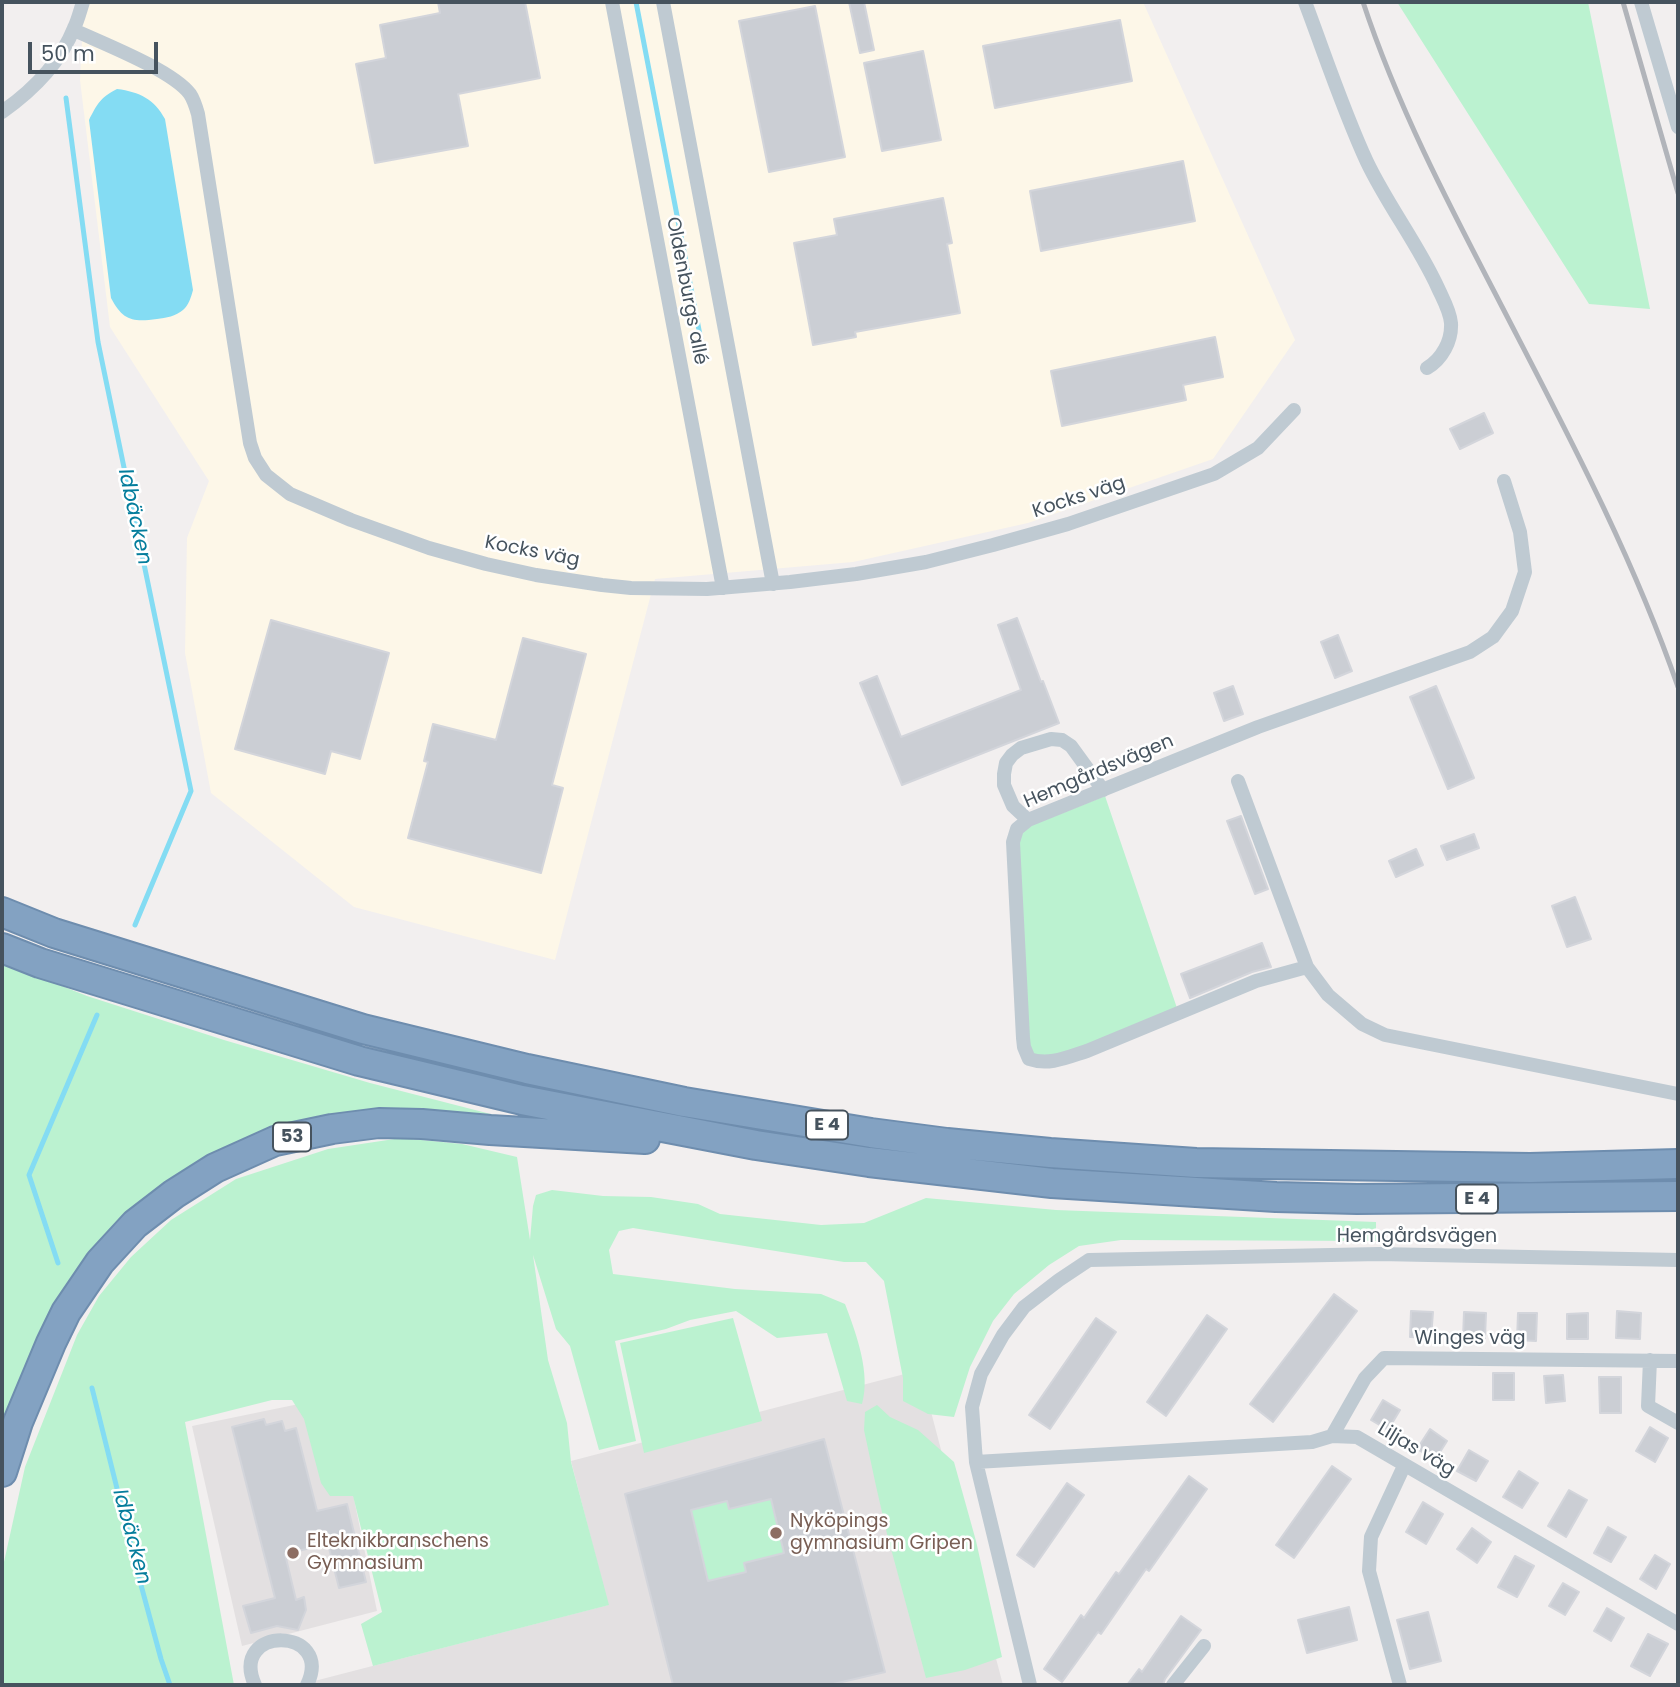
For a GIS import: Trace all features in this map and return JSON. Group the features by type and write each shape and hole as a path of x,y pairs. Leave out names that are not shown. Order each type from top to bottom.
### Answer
{"highway":[{"name":"E 4","path":"2,912 54,933 363,1029 527,1069 684,1102 871,1133 1050,1153 1196,1163 1530,1168 1678,1164"},
{"name":"E 4","path":"2,948 359,1061 522,1100 757,1145 906,1167 1052,1184 1263,1196 1370,1199 1678,1196"},
{"name":"53","path":"2,1472 18,1422 51,1343 66,1312 100,1262 135,1224 174,1194 215,1168 275,1141 332,1129 379,1123 757,1145"}],"street":[{"path":"2,112 29,92 55,62 74,30 83,2"},
{"name":"Oldenburgs allé","path":"612,2 723,588"},
{"name":"Oldenburgs allé","path":"663,2 773,584"},
{"path":"1305,2 1366,160 1446,303 1451,324 1448,345 1427,368"},
{"path":"1641,2 1678,127"},
{"name":"Kocks väg","path":"74,30 152,67 183,87 193,100 201,128 250,443 255,458 266,475 290,494 351,520 429,548 536,575 621,587 723,588 856,574 926,562 993,545 1068,524 1214,474 1258,448 1294,410"},
{"name":"Hemgårdsvägen","path":"1307,967 1256,981 1060,1060 1039,1062 1030,1059 1023,1038 1013,842 1017,829 1028,820 1258,727 1469,652 1493,638 1512,611 1525,572 1520,532 1504,481"},
{"path":"1028,820 1013,806 1004,785 1006,763 1021,748 1051,738 1062,740 1072,746 1103,790"},
{"path":"1238,780 1307,967 1328,995 1362,1024 1385,1035 1678,1094"},
{"name":"Hemgårdsvägen","path":"1030,1685 976,1462 972,1407 981,1374 1003,1335 1024,1307 1089,1260 1379,1254 1678,1260"},
{"name":"Winges väg","path":"1332,1436 1365,1378 1384,1358 1678,1361"},
{"path":"1650,1360 1648,1406 1678,1423"},
{"name":"Liljas väg","path":"976,1462 1312,1442 1332,1436 1357,1437 1678,1624"},
{"path":"1400,1685 1369,1571 1371,1537 1404,1466"},
{"path":"253,1683 251,1662 258,1649 270,1641 284,1639 298,1644 307,1655 312,1669 307,1685"},
{"path":"1173,1685 1204,1646"}],"shaded area":[{"path":"84,2 1143,2 1295,340 1213,459 1028,523 853,562 655,579 555,960 354,907 211,793 185,653 187,538 209,481 110,327 80,80"},
{"name":"Nyköpings gymnasium Gripen","path":"920,1370 1003,1685 299,1685 608,1605 571,1461"},
{"name":"Elteknikbranschens Gymnasium","path":"333,1397 377,1611 242,1646 192,1426"}],"green space":[{"path":"1397,2 1588,2 1650,309 1589,304"},
{"path":"1105,796 1178,1011 1082,1049 1039,1058 1029,1053 1017,844 1025,828"},
{"path":"2,962 87,996 224,1040 370,1083 510,1119 322,1121 127,1219 2,1432"},
{"path":"401,1138 462,1144 517,1157 530,1240 536,1195 552,1190 603,1196 651,1197 698,1204 720,1214 821,1225 864,1223 926,1198 1056,1210 1376,1222 1376,1241 1121,1240 1079,1246 1049,1265 1014,1294 993,1321 970,1367 954,1417 928,1414 903,1401 903,1378 884,1281 866,1262 844,1262 633,1228 619,1231 609,1250 613,1274 735,1289 821,1294 845,1304 861,1353 864,1392 862,1404 847,1401 827,1333 777,1338 736,1311 690,1320 666,1329 615,1341 636,1441 599,1450 570,1346 556,1329 533,1255 548,1360 567,1423 571,1462 609,1605 373,1666 361,1624 382,1612 353,1496 330,1496 321,1483 304,1419 292,1400 272,1400 185,1422 234,1685 2,1685 2,1571 25,1467 77,1335 99,1296 131,1257 171,1220 236,1179 328,1149"},
{"path":"733,1318 762,1421 644,1453 620,1343"},
{"path":"877,1405 890,1417 918,1430 954,1462 976,1541 1002,1657 965,1670 926,1678 887,1534 864,1430 865,1412"},
{"path":"771,1499 787,1564 744,1563 746,1572 708,1581 691,1510 727,1501"}],"water":[{"path":"117,89 146,98 165,119 193,290 185,308 177,314 157,319 135,320 124,316 111,298 89,120 100,101"}],"building":[{"path":"438,2 525,2 540,78 458,94 468,146 375,163 356,64 386,58 380,25 440,13"},
{"path":"849,2 864,2 874,50 860,53"},
{"path":"815,6 845,157 769,172 739,21"},
{"path":"1120,20 1132,81 995,108 983,46"},
{"path":"923,51 941,140 882,151 864,63"},
{"path":"1183,161 1195,221 1041,251 1030,191"},
{"path":"943,198 952,243 947,244 960,313 855,332 856,337 813,345 794,243 837,235 834,219"},
{"path":"1215,337 1223,377 1183,385 1186,400 1062,426 1051,371"},
{"path":"1484,413 1493,433 1460,449 1450,429"},
{"path":"1017,618 1059,723 902,785 860,683 877,676 901,737 1021,690 998,625"},
{"path":"271,620 389,653 360,759 331,751 325,774 235,749"},
{"path":"1338,635 1352,671 1335,678 1321,642"},
{"path":"523,638 586,654 552,785 563,788 541,873 408,838 428,762 424,761 433,724 496,740"},
{"path":"1233,686 1243,714 1224,721 1214,693"},
{"path":"1436,686 1474,778 1448,789 1410,697"},
{"path":"1241,816 1268,889 1255,894 1227,821"},
{"path":"1474,834 1479,848 1447,860 1441,846"},
{"path":"1416,849 1423,865 1396,877 1389,861"},
{"path":"1575,897 1591,939 1567,947 1552,906"},
{"path":"1262,943 1271,967 1252,972 1190,998 1181,974"},
{"path":"1334,1294 1357,1311 1273,1422 1250,1404"},
{"path":"1411,1311 1433,1312 1431,1338 1410,1337"},
{"path":"1617,1311 1641,1313 1640,1339 1616,1338"},
{"path":"1464,1312 1486,1313 1485,1338 1463,1338"},
{"path":"1518,1313 1537,1313 1536,1341 1517,1340"},
{"path":"1588,1313 1588,1339 1567,1339 1567,1314"},
{"path":"1207,1315 1227,1329 1166,1416 1147,1402"},
{"path":"1096,1318 1116,1332 1050,1429 1029,1415"},
{"path":"1493,1373 1514,1373 1514,1400 1493,1400"},
{"path":"1563,1375 1565,1401 1546,1403 1544,1376"},
{"path":"1599,1377 1621,1377 1621,1413 1600,1413"},
{"path":"1383,1400 1400,1410 1388,1430 1371,1420"},
{"path":"264,1419 266,1425 282,1421 285,1431 296,1428 317,1511 347,1504 366,1582 339,1588 328,1544 285,1554 296,1600 304,1597 306,1610 298,1630 277,1626 251,1633 243,1606 275,1598 232,1427"},
{"path":"1650,1427 1668,1438 1655,1462 1636,1451"},
{"path":"1430,1429 1447,1441 1435,1460 1417,1449"},
{"path":"824,1439 885,1672 829,1685 673,1685 625,1494","holes":["771,1499 784,1553 744,1563 746,1572 708,1581 691,1510 727,1501 729,1509"]},
{"path":"1469,1450 1488,1461 1476,1481 1457,1471"},
{"path":"1332,1466 1351,1479 1294,1558 1276,1545"},
{"path":"1519,1471 1538,1483 1522,1508 1503,1497"},
{"path":"1189,1476 1207,1489 1149,1571 1146,1569 1101,1634 1098,1632 1062,1682 1044,1669 1081,1615 1084,1618 1116,1572 1119,1574"},
{"path":"1067,1483 1084,1495 1034,1567 1017,1555"},
{"path":"1569,1490 1587,1500 1566,1537 1548,1526"},
{"path":"1423,1502 1443,1514 1426,1544 1406,1532"},
{"path":"1608,1527 1626,1537 1611,1562 1594,1553"},
{"path":"1472,1528 1491,1542 1477,1563 1457,1549"},
{"path":"1655,1555 1670,1564 1656,1589 1640,1579"},
{"path":"1515,1556 1534,1566 1517,1597 1498,1587"},
{"path":"1563,1583 1579,1592 1565,1615 1549,1606"},
{"path":"1349,1607 1357,1640 1307,1653 1298,1620"},
{"path":"1607,1608 1624,1618 1611,1641 1594,1631"},
{"path":"1428,1612 1441,1661 1410,1669 1397,1620"},
{"path":"1181,1616 1201,1630 1163,1685 1127,1685 1139,1669 1142,1672"},
{"path":"1648,1634 1668,1644 1650,1676 1631,1666"}],"waterway":[{"path":"636,2 704,356"},
{"name":"Idbäcken","path":"66,98 98,342 191,791 135,925"},
{"name":"Idbäcken","path":"58,1263 29,1175 97,1015"},
{"name":"Idbäcken","path":"92,1388 141,1585 170,1685"}],"railway":[{"path":"1363,2 1391,78 1424,152 1571,441 1639,587 1678,687"},
{"path":"1623,2 1678,193"}],"place":[{"name":"Nyköpings gymnasium Gripen","path":"776,1533"},
{"name":"Elteknikbranschens Gymnasium","path":"293,1553"}]}
